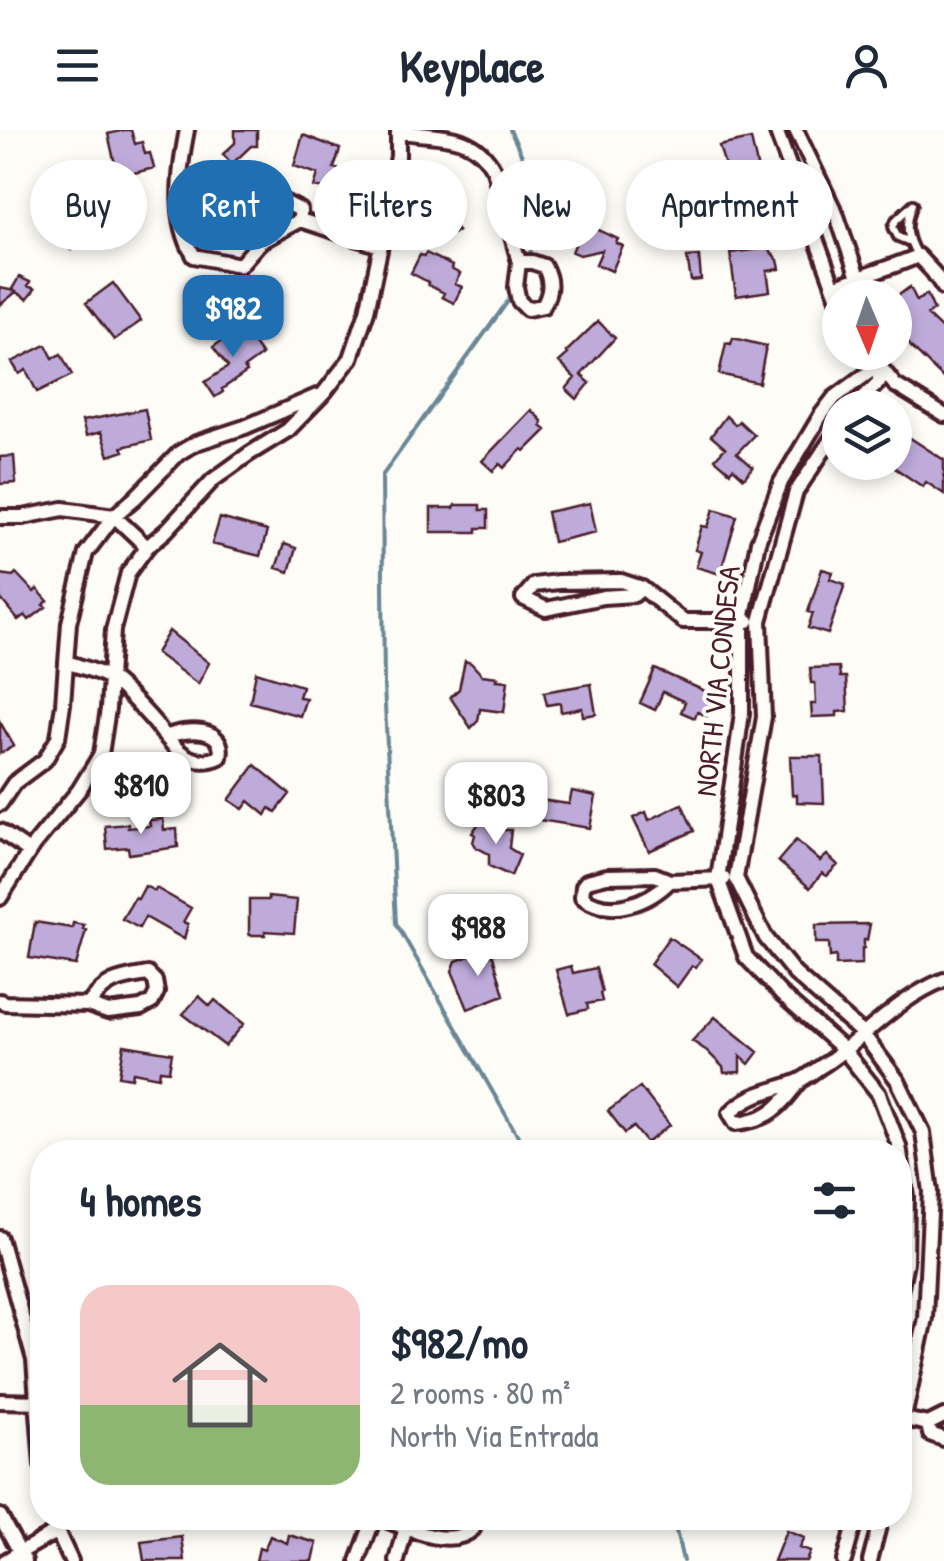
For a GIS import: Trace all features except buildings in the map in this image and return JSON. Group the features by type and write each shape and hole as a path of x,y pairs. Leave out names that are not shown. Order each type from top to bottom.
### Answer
{"street":[{"path":"183,160 187,130"},
{"path":"397,160 398,130 466,139 488,157 519,262"},
{"path":"776,130 832,280"},
{"path":"796,130 837,216 859,280"},
{"path":"294,207 300,210 300,220"},
{"path":"294,223 300,220 314,225"},
{"path":"191,250 194,256 240,265 253,250"},
{"path":"0,898 29,851 79,790 101,754 113,630 128,573 147,547 213,480 288,430 324,393 351,358 379,250"},
{"path":"850,280 883,272 918,256 944,288"},
{"name":"NORTH VIA CONDESA","path":"868,370 834,398 822,415 780,482 758,542 742,620 742,712 718,879 746,957 844,1050 879,1094 897,1140"},
{"path":"887,370 894,384 944,415"},
{"path":"0,804 14,784 45,760 58,738 68,624 86,553 114,516 179,453 196,443 324,393"},
{"name":"NORTH VIA CONDESA","path":"736,878 764,717 760,621 796,492 822,453"},
{"path":"0,517 63,509 114,516 147,547"},
{"path":"642,588 634,595 546,609 523,598 534,585 622,581 642,588 684,621 760,621"},
{"path":"66,662 110,678 166,737"},
{"path":"0,831 29,851"},
{"path":"670,881 639,903 618,907 593,905 582,897 582,886 587,880 607,876 654,875 670,881 736,878 766,938 795,974 864,1034 898,1081 922,1132 931,1192 925,1318 912,1375"},
{"path":"0,1000 88,1005 108,1012 141,1008 152,1002 157,992 156,981 148,974 120,978 102,986 88,1005"},
{"path":"801,1080 743,1101 730,1113 736,1123 775,1112 801,1080 921,989 944,980"},
{"path":"0,1238 30,1346"},
{"path":"0,1401 30,1401"},
{"path":"912,1421 928,1424 944,1416"},
{"path":"928,1424 930,1434 944,1439"},
{"path":"0,1516 23,1557"},
{"path":"5,1561 23,1557 50,1530"},
{"path":"58,1530 71,1561"},
{"path":"358,1561 372,1530"},
{"path":"397,1561 406,1530"},
{"path":"424,1530 453,1538 464,1537 472,1530"},
{"path":"844,1561 853,1530"},
{"path":"870,1561 878,1530"}],"lane":[{"path":"908,241 898,237 893,227 913,204 906,222 908,241 918,256"},
{"path":"586,581 587,601"}],"waterway":[{"path":"510,130 545,205 521,282"},
{"path":"513,294 382,476 384,686 396,923 520,1140"},
{"path":"676,1530 683,1561"}]}
